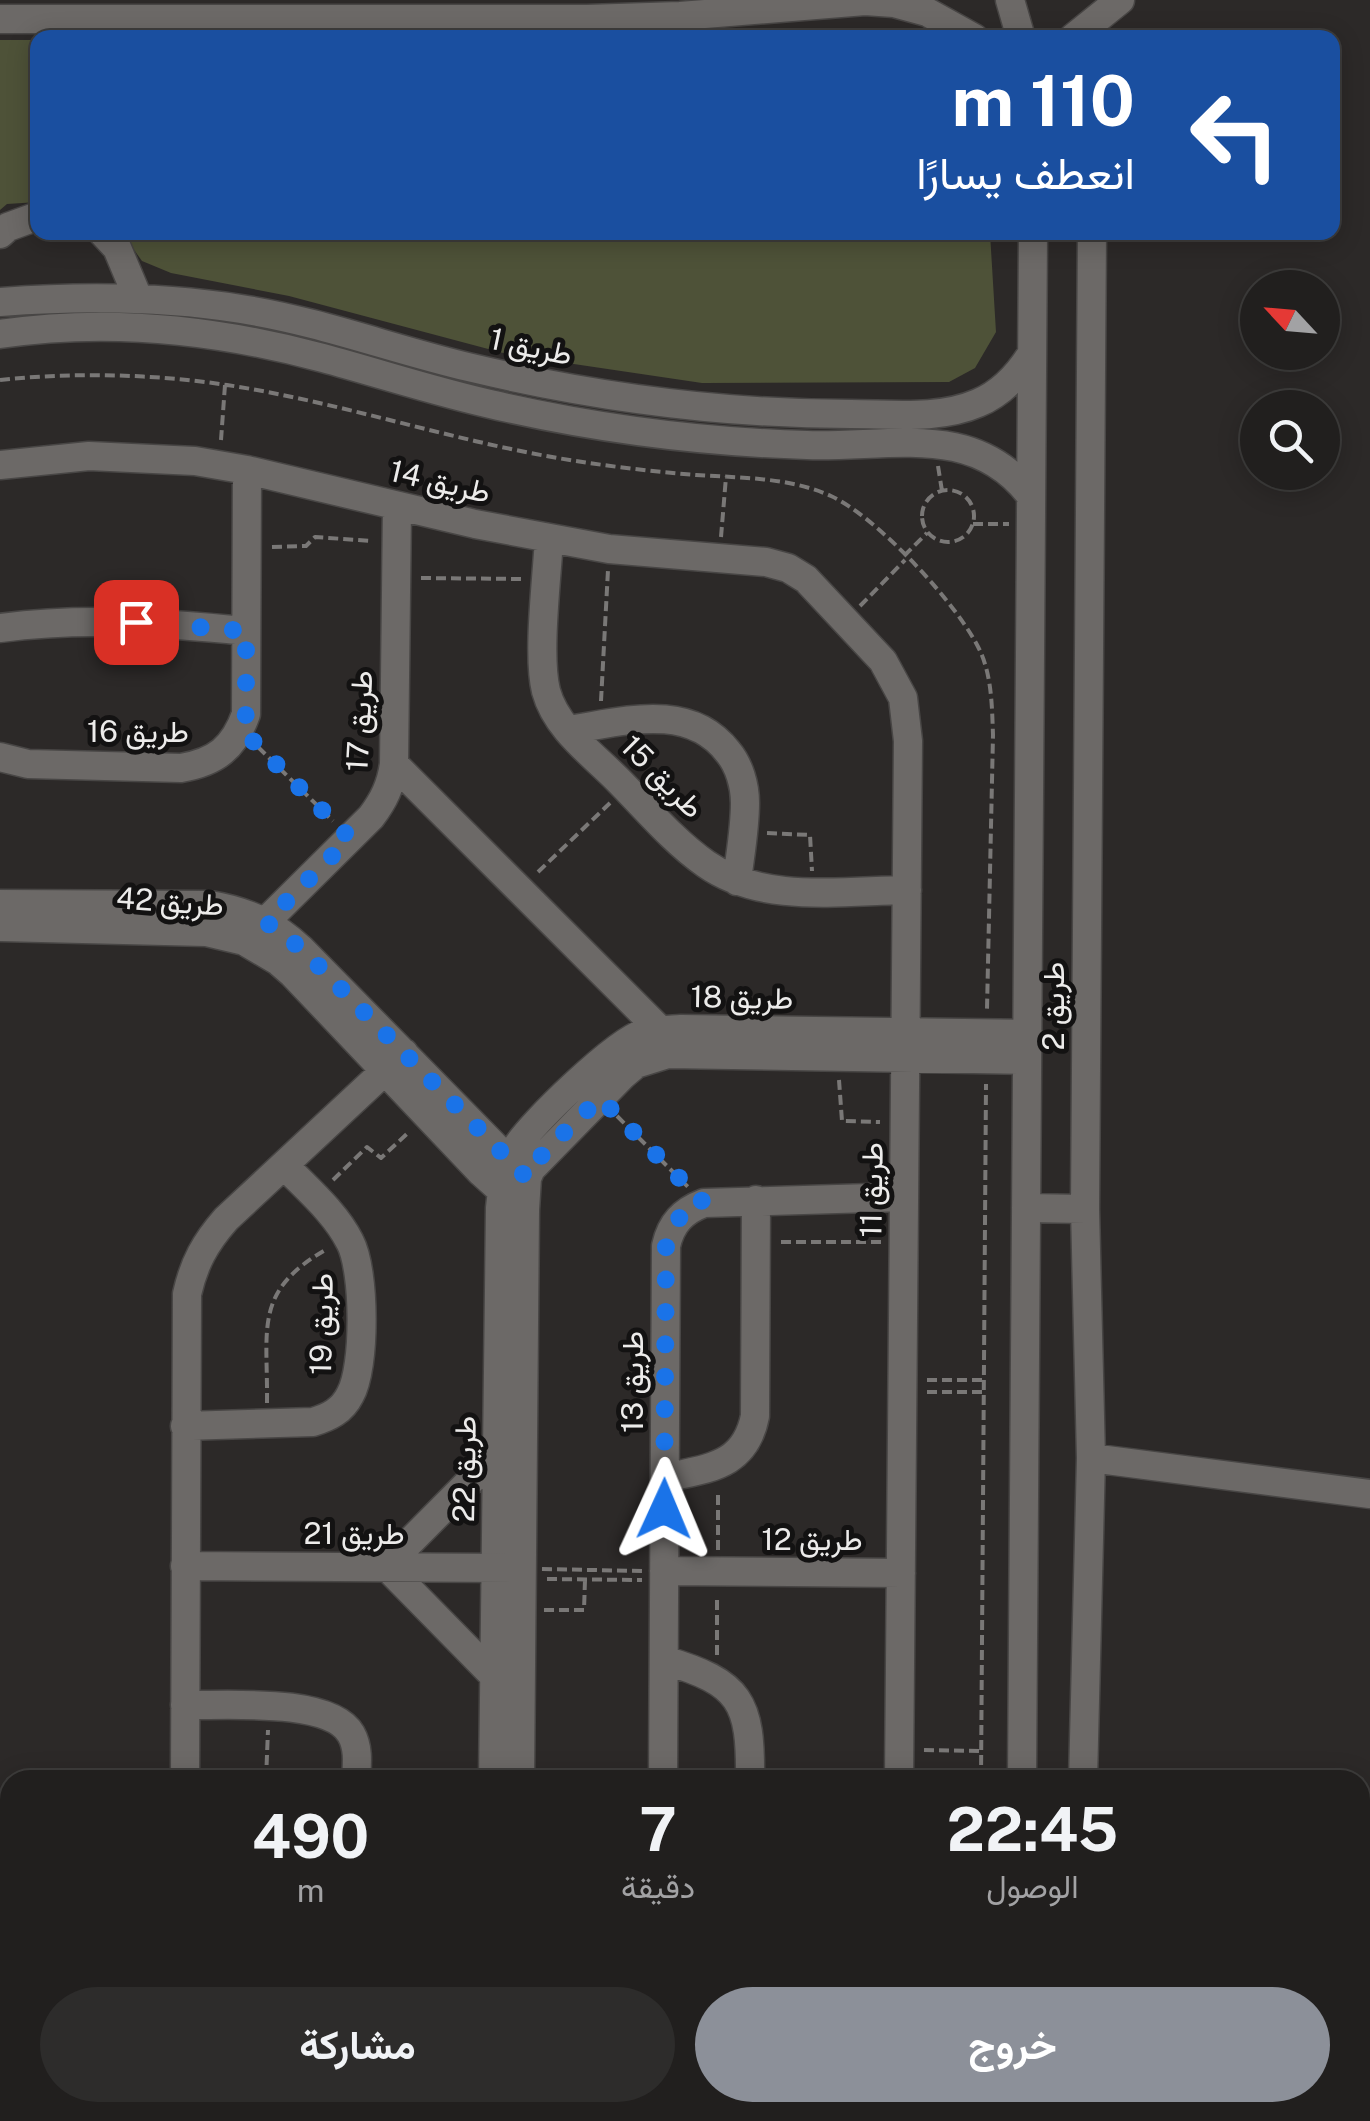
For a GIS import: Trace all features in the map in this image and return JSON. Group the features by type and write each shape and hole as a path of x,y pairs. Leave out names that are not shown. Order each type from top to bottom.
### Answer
{"street":[{"path":"1010,0 1019,30"},
{"path":"0,19 502,10 680,16 880,2 911,6 961,30"},
{"path":"1082,30 1114,3"},
{"path":"1103,30 1114,3"},
{"path":"0,234 30,219"},
{"path":"109,240 138,298"},
{"name":"طريق 2","path":"1022,1770 1033,240"},
{"name":"طريق 2","path":"1083,1770 1091,1458 1085,1209 1092,240"},
{"name":"طريق 1","path":"0,302 76,297 202,303 286,317 464,366 595,393 778,412 955,411 1002,389 1021,371 1032,353"},
{"path":"0,334 55,328 139,328 232,339 323,358 498,406 690,438 808,445 952,444 998,461 1017,477 1031,510"},
{"name":"طريق 14","path":"0,465 107,456 233,468 610,549 766,562 788,568 806,579 846,620"},
{"path":"233,468 247,548 246,714 241,729"},
{"name":"طريق 17","path":"246,942 383,802 394,764 397,506"},
{"name":"طريق 15","path":"549,538 545,687 550,703 568,730 626,788 690,851 737,881 762,888 812,891 906,890"},
{"path":"0,628 51,621 107,620 246,631"},
{"name":"طريق 11","path":"846,620 883,660 903,698 908,740 899,1770"},
{"path":"568,730 654,718 700,727 719,740 742,778 745,800 737,881"},
{"name":"طريق 16","path":"0,757 28,764 181,768 204,764 224,753 241,729"},
{"path":"394,764 685,1056"},
{"name":"طريق 42","path":"0,904 210,905 266,922 302,949 394,1062 427,1115 501,1192 525,1210"},
{"name":"طريق 42","path":"0,927 206,932 246,942 278,961 518,1170"},
{"name":"طريق 18","path":"518,1170 530,1130 624,1043 642,1034 660,1030 905,1046 1027,1047"},
{"name":"طريق 18","path":"518,1170 544,1152 636,1064 668,1054 838,1058 905,1046 986,1060 1027,1047"},
{"path":"185,1770 186,1294 194,1266 207,1240 226,1219 394,1062"},
{"name":"طريق 19","path":"186,1426 313,1422 344,1406 353,1391 360,1308 356,1253 348,1237 284,1165"},
{"name":"طريق 22","path":"518,1170 501,1192 497,1454 522,1610 520,1770"},
{"name":"طريق 22","path":"493,1770 494,1676 513,1571 525,1210 518,1170"},
{"path":"704,1203 904,1197"},
{"path":"665,1478 732,1459 752,1432 756,1200"},
{"name":"طريق 13","path":"663,1770 666,1246 682,1214 704,1203"},
{"path":"1026,1208 1085,1209"},
{"path":"494,1676 386,1566 497,1454"},
{"path":"1091,1458 1370,1494"},
{"name":"طريق 21","path":"185,1566 386,1566 513,1571"},
{"name":"طريق 12","path":"664,1576 901,1573"},
{"path":"664,1660 703,1672 722,1683 736,1698 751,1736 750,1770"},
{"path":"185,1705 317,1712 346,1726 356,1744 356,1770"}],"path":[{"path":"226,384 233,468"},
{"path":"720,558 726,477"},
{"path":"974,524 970,501 958,492 942,490 930,497 923,508 922,521 927,533 939,541 953,542 966,536 974,524 1031,510"},
{"path":"846,620 927,533"},
{"path":"247,548 306,546 315,537 397,542"},
{"path":"599,725 610,549"},
{"path":"396,577 547,579"},
{"path":"241,729 350,838"},
{"path":"520,890 626,788"},
{"path":"742,832 810,834 812,891"},
{"path":"838,1058 842,1121 905,1122"},
{"path":"981,1770 986,1060"},
{"path":"600,1098 704,1203"},
{"path":"315,1198 367,1147 381,1158 427,1115"},
{"path":"266,1423 268,1318 278,1288 300,1264 348,1237"},
{"path":"756,1243 904,1242"},
{"path":"902,1386 984,1380"},
{"path":"902,1386 984,1392"},
{"path":"513,1571 664,1576"},
{"path":"513,1571 585,1580 664,1576"},
{"path":"522,1610 584,1610 585,1580"},
{"path":"267,1770 270,1707"},
{"path":"929,1750 981,1752"}],"green space":[{"path":"0,40 30,40 30,203 7,204 0,210"},
{"path":"127,240 990,240 996,332 975,368 949,382 702,383 507,354 289,296 171,273 142,261"}],"route":[{"path":"136,622 246,631 246,714 241,729 350,838 266,922 302,949 527,1178 544,1152 600,1098 704,1203 692,1207 674,1223 666,1246 664,1509"}]}
